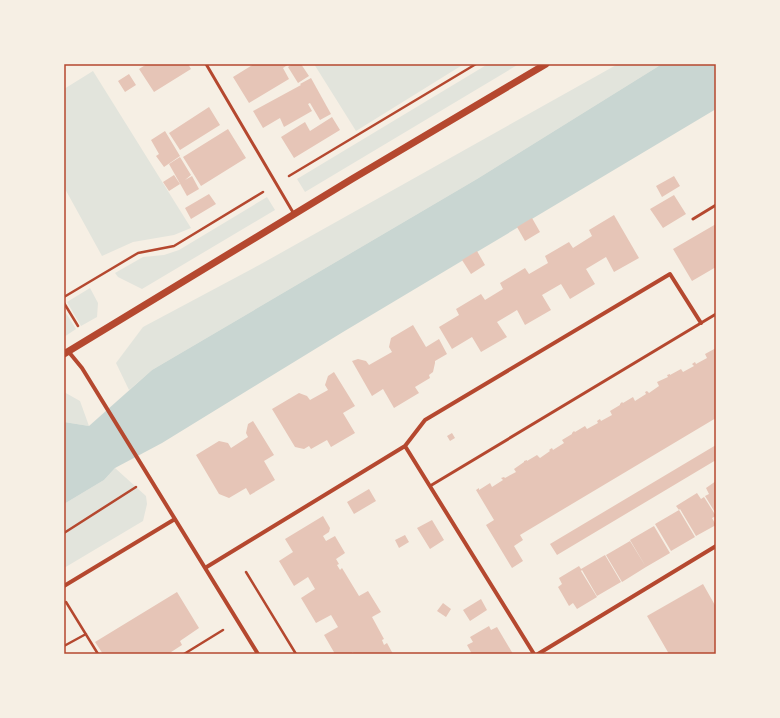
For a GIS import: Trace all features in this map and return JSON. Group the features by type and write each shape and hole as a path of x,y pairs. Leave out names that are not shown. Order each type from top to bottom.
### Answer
{"street":[{"path":"256,653 151,478 82,368 66,353 294,214 546,64"},
{"path":"205,568 405,446 425,420 670,274 701,323"},
{"path":"405,446 534,654"},
{"path":"64,586 175,519"},
{"path":"538,654 716,546"}],"lane":[{"path":"206,64 294,214"},
{"path":"693,218 716,205"},
{"path":"430,486 716,314"}],"path":[{"path":"64,303 87,340"},
{"path":"64,533 151,478"},
{"path":"246,572 296,654"},
{"path":"64,598 98,654"},
{"path":"184,654 223,630"},
{"path":"64,646 86,634"}],"shaded area":[{"path":"314,64 464,64 356,131"},
{"path":"488,64 519,64 305,192 297,179"},
{"path":"618,64 662,64 477,179 152,370 129,390 116,363 143,327 261,264"},
{"path":"662,64 716,64 716,109 343,332 162,443 115,468 104,480 64,504 64,422 89,426 152,370 477,179"},
{"path":"93,71 191,228 174,235 133,242 102,256 64,187 64,89"},
{"path":"267,197 275,210 142,289 118,277 115,273 143,257 164,255 179,250"},
{"path":"90,288 98,303 97,317 81,326 67,302"},
{"path":"64,310 76,329 64,337"},
{"path":"64,392 80,401 89,426 64,422"},
{"path":"115,468 146,496 147,504 143,521 64,568 64,504 104,480"}],"building":[{"path":"147,64 188,64 191,69 154,92 139,69"},
{"path":"254,64 289,64 283,68 289,79 249,103 233,77"},
{"path":"292,64 301,64 309,76 298,83 288,67"},
{"path":"129,74 136,85 125,92 118,81"},
{"path":"311,78 331,114 320,120 310,103 308,104 312,111 284,127 280,118 263,128 253,111"},
{"path":"209,107 220,125 180,150 169,133"},
{"path":"332,117 340,130 294,158 281,137 305,122 310,131"},
{"path":"228,129 246,158 201,186 183,157"},
{"path":"165,131 180,156 164,167 156,156 159,154 151,140"},
{"path":"180,157 191,175 185,180 192,176 199,189 187,196 169,164"},
{"path":"174,175 180,184 169,191 163,182"},
{"path":"674,176 680,186 662,197 656,186"},
{"path":"209,194 216,204 191,219 185,208"},
{"path":"674,195 686,214 663,228 650,209"},
{"path":"614,215 639,258 614,272 606,257 586,269 595,284 570,299 561,284 542,295 551,310 525,325 517,310 497,322 507,337 481,352 472,337 452,349 439,327 459,315 456,309 481,294 485,300 503,289 500,283 525,268 529,274 548,263 545,256 569,242 573,248 592,236 589,230"},
{"path":"532,218 540,232 525,241 517,227"},
{"path":"716,224 716,267 692,281 673,249"},
{"path":"477,251 485,265 471,274 462,260"},
{"path":"413,325 426,347 439,339 447,354 435,361 433,372 429,375 430,378 415,387 419,393 394,408 383,389 372,396 352,361 358,359 366,361 369,365 392,352 389,347 391,338"},
{"path":"716,348 716,418 520,535 523,540 514,546 523,561 512,568 486,525 494,520 476,490 479,488 479,490 490,483 492,487 503,480 501,478 505,478 516,472 514,469 524,461 527,461 537,455 540,458 552,448 553,450 564,443 562,440 574,431 575,432 585,426 587,429 598,423 597,421 600,419 601,421 612,415 610,411 622,402 623,403 633,397 635,401 646,394 645,392 647,391 649,393 659,386 657,382 668,377 667,375 681,369 683,372 694,366 692,364 695,362 696,364 707,358 705,354"},
{"path":"334,372 355,406 343,413 355,433 331,447 327,440 311,449 309,446 304,449 295,447 272,409 299,393 307,396 310,400 328,390 325,385 328,376"},
{"path":"253,421 274,455 264,461 275,480 250,495 246,488 229,498 219,494 196,455 219,441 228,443 231,448 248,437 246,433 248,424"},
{"path":"452,433 455,438 450,441 447,436"},
{"path":"716,445 716,460 557,555 550,544"},
{"path":"716,481 716,514 705,496 709,494 706,488"},
{"path":"369,489 376,501 354,514 347,502"},
{"path":"697,493 701,499 704,497 716,516 712,518 716,525 696,536 680,509 679,510 676,506"},
{"path":"679,510 695,537 671,551 655,524"},
{"path":"323,516 330,528 329,532 323,536 326,541 335,536 345,553 336,559 339,564 337,565 340,570 342,568 359,596 368,591 381,612 372,617 384,639 382,640 384,645 387,643 393,654 354,654 353,652 350,654 335,654 324,635 338,627 331,615 316,623 301,598 315,589 308,577 294,586 279,561 293,552 285,539"},
{"path":"432,520 444,540 430,549 417,528"},
{"path":"654,526 670,553 646,567 630,540"},
{"path":"405,535 409,542 399,548 395,540"},
{"path":"630,541 646,567 622,582 606,555"},
{"path":"605,555 621,582 597,596 582,570 581,571 597,597 577,609 573,603 569,606 558,587 562,584 559,578 579,566 581,569"},
{"path":"703,584 716,607 716,654 669,654 647,616"},
{"path":"177,592 199,628 180,641 182,645 168,654 103,654 95,642"},
{"path":"481,599 487,610 470,621 463,610"},
{"path":"443,603 451,609 446,617 437,611"},
{"path":"489,626 491,630 497,627 513,654 472,654 467,645 473,642 470,637"}]}
